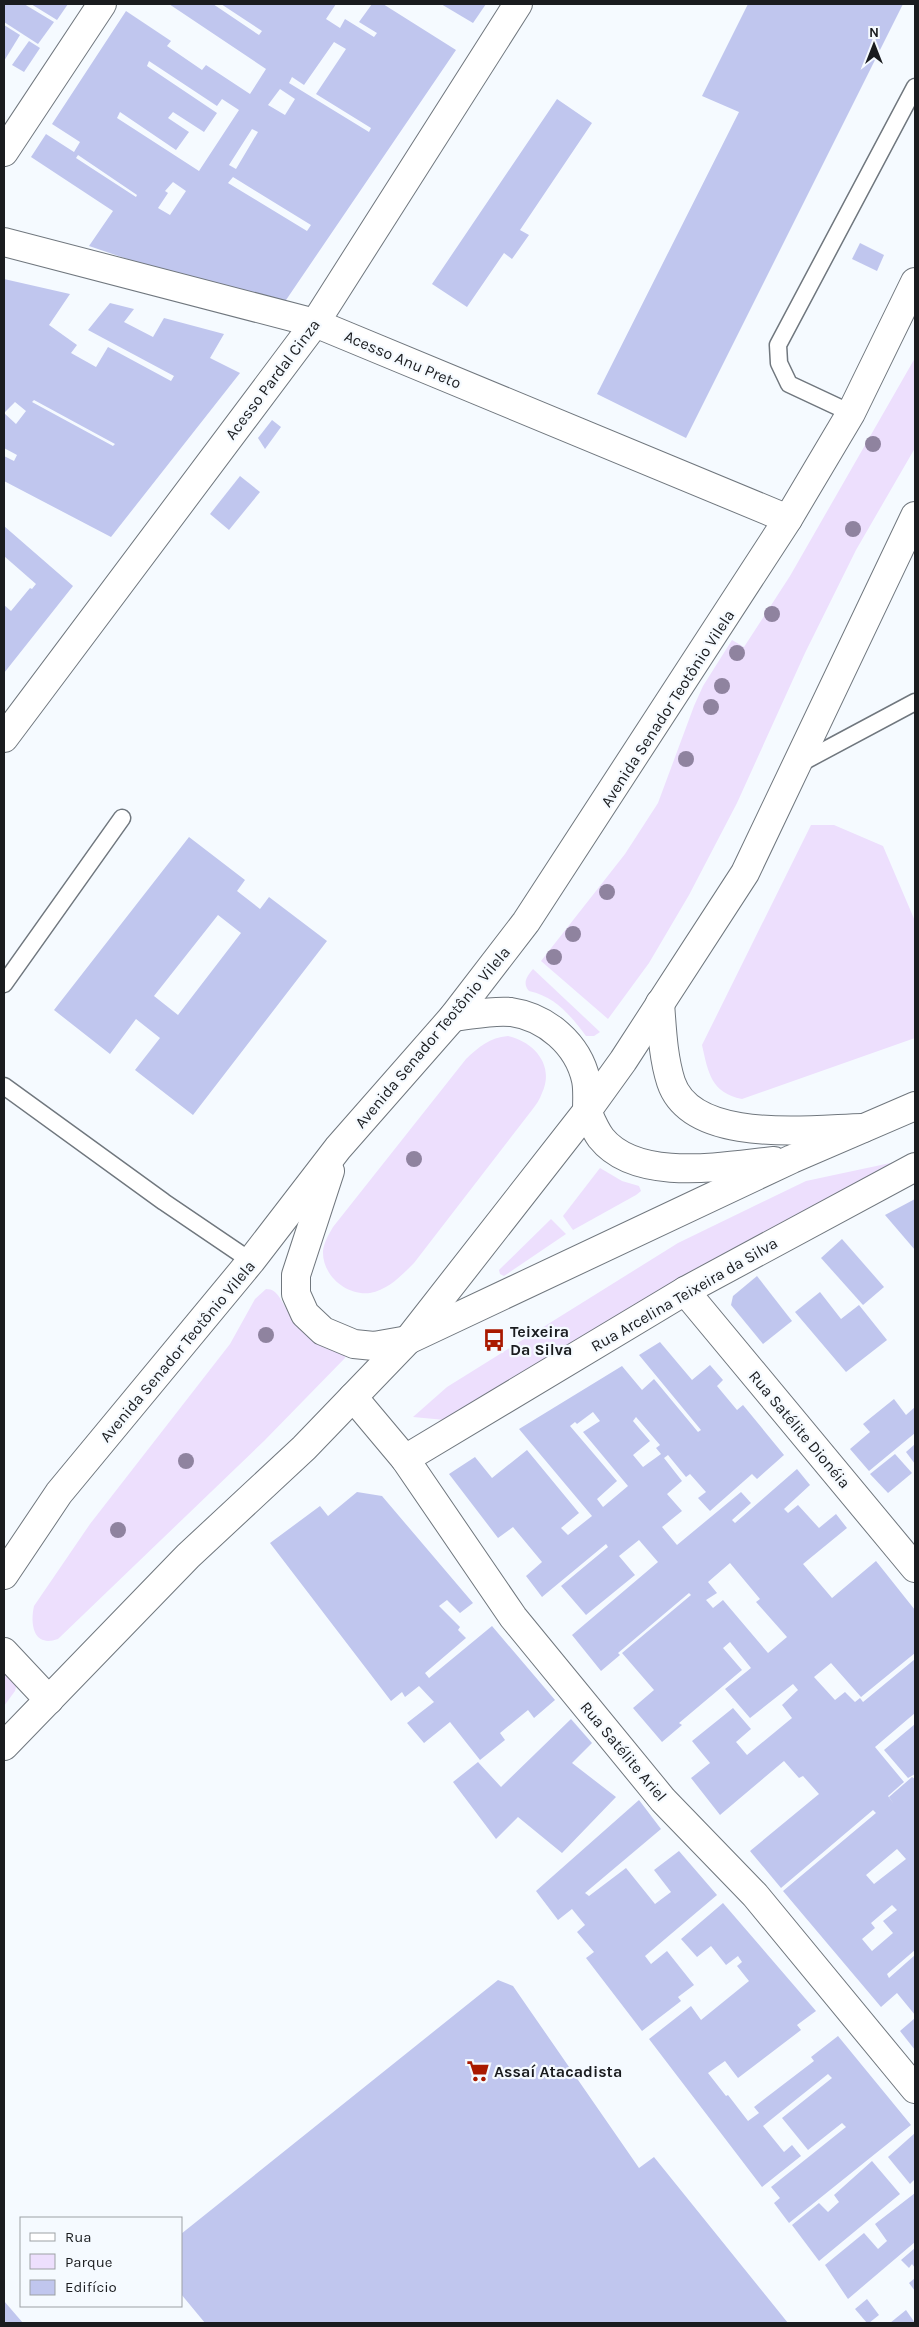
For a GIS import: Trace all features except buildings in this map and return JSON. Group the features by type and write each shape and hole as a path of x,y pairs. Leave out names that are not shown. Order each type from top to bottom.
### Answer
{"main road":[{"path":"4,152 102,4"},
{"name":"Acesso Pardal Cinza","path":"4,738 315,323 518,4"},
{"name":"Acesso Anu Preto","path":"4,242 315,323 788,519"},
{"name":"Avenida Senador Teotônio Vilela","path":"4,1575 59,1493 251,1261 338,1148 453,1017 526,922 788,519 851,413 915,282"},
{"path":"4,1746 188,1556 304,1448 408,1340 587,1111 745,873 912,532"},
{"path":"660,1003 662,1036 672,1084 685,1105 695,1114 710,1120 752,1129 863,1128"},
{"path":"453,1017 510,1012 529,1016 544,1022 561,1036 573,1050 582,1067 586,1082 587,1111 602,1139 631,1160 670,1168 792,1159"},
{"path":"338,1148 296,1275 296,1294 305,1314 323,1331 354,1344 374,1346 408,1340 792,1159 915,1106"},
{"name":"Rua Arcelina Teixeira da Silva","path":"405,1459 685,1290 915,1167"},
{"name":"Rua Satélite Dionéia","path":"685,1290 915,1568"},
{"name":"Rua Satélite Ariel","path":"353,1397 405,1459 513,1617 663,1800 755,1896 915,2089"},
{"path":"4,1652 49,1700"}],"lane":[{"path":"851,413 790,384 779,364 778,345 915,87"},
{"path":"797,764 915,702"},
{"path":"4,984 122,818"},
{"path":"4,1086 164,1202 251,1261"}],"green space":[{"path":"915,358 915,448 856,550 805,653 737,803 689,895 649,963 608,1019 541,961 625,854 658,803 703,686 732,640 744,647 790,576"},
{"path":"811,825 834,825 883,846 915,921 915,1038 742,1099 724,1092 717,1086 706,1064 702,1045"},
{"path":"533,969 600,1032 594,1036 586,1036 562,1008 547,998 529,991 526,982"},
{"path":"508,1036 534,1049 544,1064 546,1073 545,1083 536,1104 414,1263 405,1272 383,1289 370,1293 352,1291 344,1287 331,1276 324,1260 324,1244 333,1227 466,1059 485,1043"},
{"path":"909,1159 445,1420 413,1417 447,1387 678,1243 806,1181"},
{"path":"600,1168 622,1181 639,1186 641,1191 573,1230 563,1216"},
{"path":"551,1219 566,1234 504,1276 500,1274 499,1270"},
{"path":"266,1289 274,1291 289,1312 302,1324 346,1353 345,1358 264,1441 58,1639 50,1641 38,1637 33,1627 34,1606 90,1524 230,1344 255,1299"},
{"path":"4,1671 17,1683 15,1691 4,1706"}],"place":[{"name":"Teixeira Da Silva","path":"494,1340"},
{"name":"Assaí Atacadista","path":"478,2071"}]}
